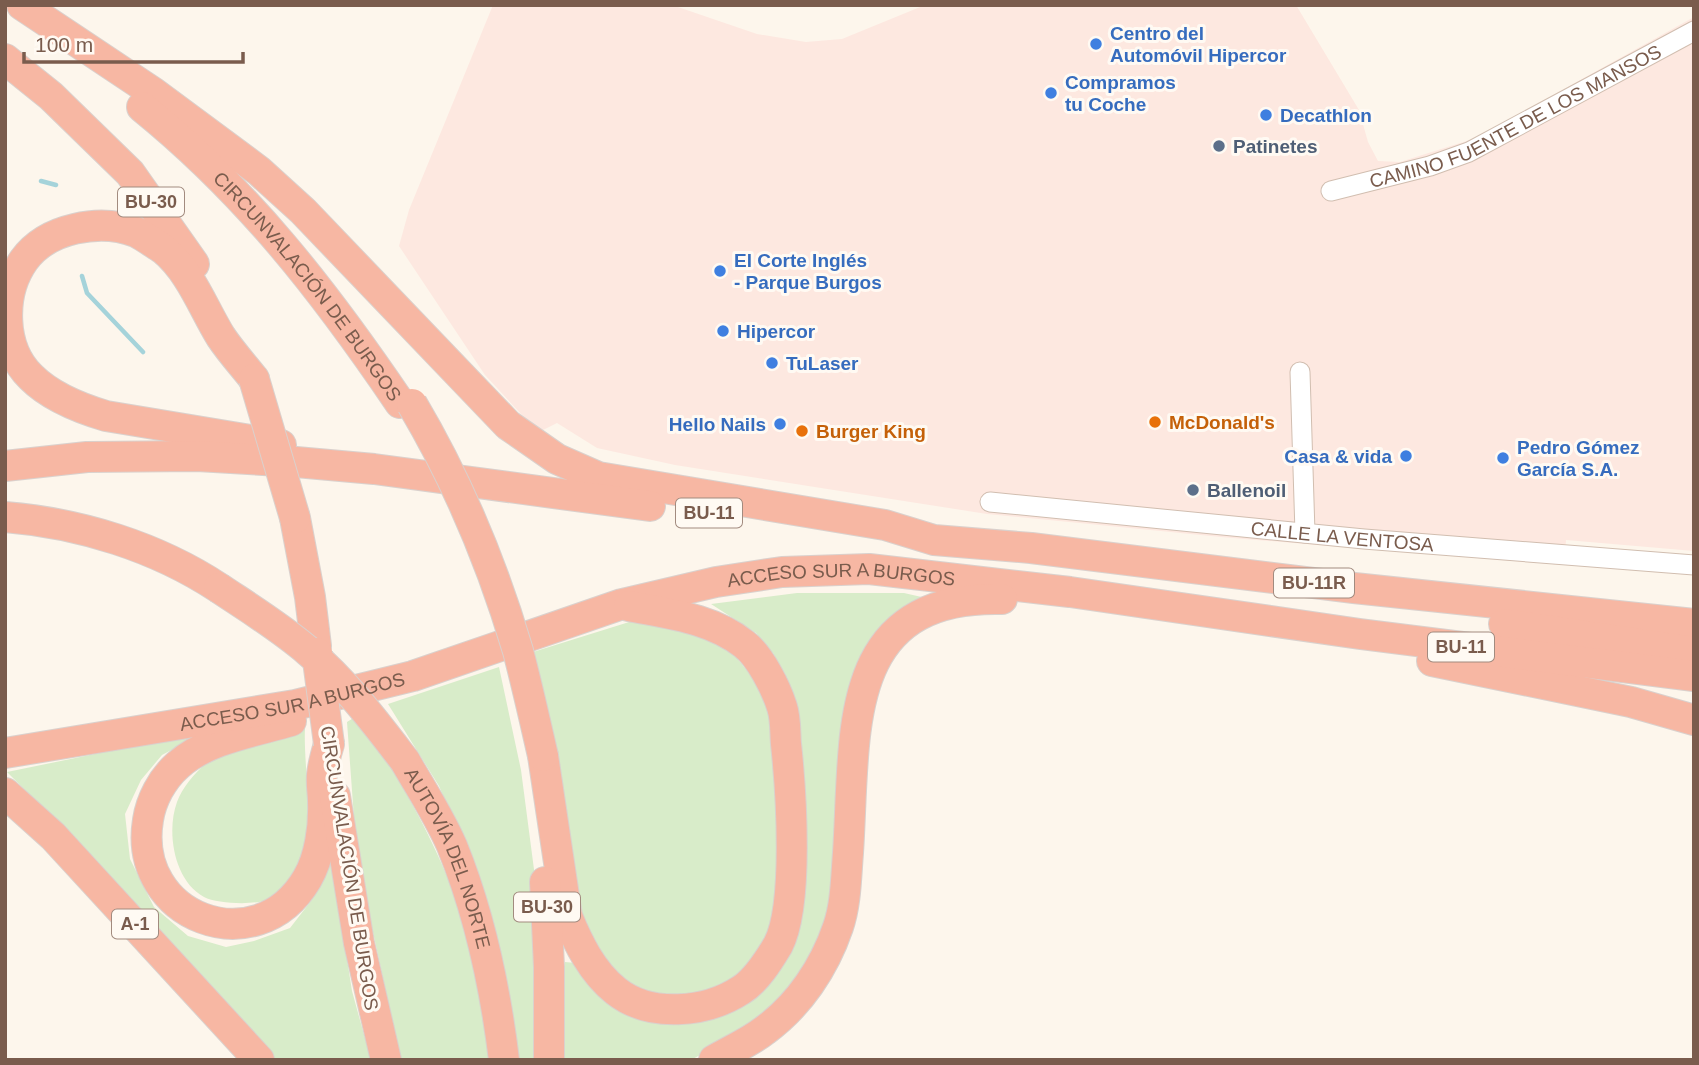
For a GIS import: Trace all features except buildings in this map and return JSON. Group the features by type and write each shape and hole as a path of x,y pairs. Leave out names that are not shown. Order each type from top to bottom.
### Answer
{"highway":[{"path":"22,5 154,93 258,171 323,231 482,400 508,425 539,448 598,477 886,525 934,540"},
{"name":"CIRCUNVALACIÓN DE BURGOS","path":"5,8 104,78 182,141 228,184 300,265 406,404 480,574 537,755 547,907 549,1060"},
{"name":"CIRCUNVALACIÓN DE BURGOS","path":"5,59 51,96 130,173 203,278 233,331 254,379 295,518 310,597 329,744 327,775 359,943 386,1060"},
{"path":"254,379 222,338 187,277 164,250 136,232 105,226 74,229 47,240 25,259 15,279 6,310 9,337 17,360 31,378 54,395 84,410 106,416 324,452 374,470"},
{"name":"ACCESO SUR A BURGOS","path":"5,466 87,457 197,456 374,470 934,540 1027,558 1357,601 1694,652"},
{"name":"AUTOVÍA DEL NORTE","path":"5,517 78,528 137,547 192,570 282,630 311,653 356,697 405,761 451,844 485,948 504,1060"},
{"name":"BU-11R","path":"934,540 1031,548 1367,589 1694,624"},
{"name":"ACCESO SUR A BURGOS","path":"5,752 295,705 413,676 622,604 716,582 782,572 869,569 1060,591 1694,676"},
{"path":"714,1060 764,1031 791,1006 816,974 838,926 846,879 859,708 868,676 886,643 916,615 936,606 1060,591"},
{"path":"537,755 567,916 589,961 616,991 648,1006 675,1010 700,1006 722,1000 743,989 763,968 779,942 787,909 792,827 783,709 770,678 746,645 701,621 622,604"},
{"name":"BU-11R","path":"1276,621 1347,645 1619,699 1694,720"},
{"path":"327,775 316,855 307,879 291,898 271,915 249,924 229,925 202,919 167,895 157,881 147,853 146,832 150,804 178,765 198,752 228,740 386,692 413,676"},
{"name":"A-1","path":"5,793 53,836 259,1060"}],"street":[{"name":"CAMINO FUENTE DE LOS MANSOS","path":"1331,191 1430,166 1469,152 1694,31"},
{"path":"1300,372 1305,533"},
{"name":"CALLE LA VENTOSA","path":"990,502 1305,533 1694,565"}],"shaded area":[{"path":"493,5 672,5 757,34 806,42 842,39 925,5 1296,5 1359,110 1368,142 1378,161 1400,162 1476,138 1694,17 1694,551 1566,540 1564,565 1221,537 987,514 675,465 597,448 557,423 543,430 534,428 485,375 399,246 409,210"}],"green space":[{"path":"797,593 904,593 926,598 890,623 840,876 807,980 755,1025 691,1060 565,1060 565,962 576,963 627,1011 666,1023 697,1019 757,992 803,783 801,740 794,699 785,674 773,653 756,633 711,604"},
{"path":"642,618 683,627 729,648 756,682 772,719 780,859 766,942 744,973 712,989 671,999 619,980 587,941 571,879 533,652"},
{"path":"499,667 521,770 541,923 539,1060 515,1060 506,977 485,894 439,786 388,704"},
{"path":"358,715 421,820 458,904 476,964 493,1060 401,1060 364,891 354,818 347,722"},
{"path":"305,728 308,818 305,852 300,866 286,885 267,900 236,903 204,897 186,880 175,855 172,827 182,792 197,772 214,758"},
{"path":"207,731 162,755 141,780 125,814 130,859 154,907 188,936 226,947 254,941 290,928 311,901 330,851 352,991 371,1060 271,1060 57,822 7,772"}],"waterway":[{"path":"41,181 56,185"},
{"path":"82,276 87,293 143,352"}],"place":[{"name":"Centro del Automóvil Hipercor","path":"1096,44"},
{"name":"Compramos tu Coche","path":"1051,93"},
{"name":"Decathlon","path":"1266,115"},
{"name":"Patinetes","path":"1219,146"},
{"name":"El Corte Inglés - Parque Burgos","path":"720,271"},
{"name":"Hipercor","path":"723,331"},
{"name":"TuLaser","path":"772,363"},
{"name":"McDonald's","path":"1155,422"},
{"name":"Hello Nails","path":"780,424"},
{"name":"Burger King","path":"802,431"},
{"name":"Casa & vida","path":"1406,456"},
{"name":"Pedro Gómez García S.A.","path":"1503,458"},
{"name":"Ballenoil","path":"1193,490"}]}
